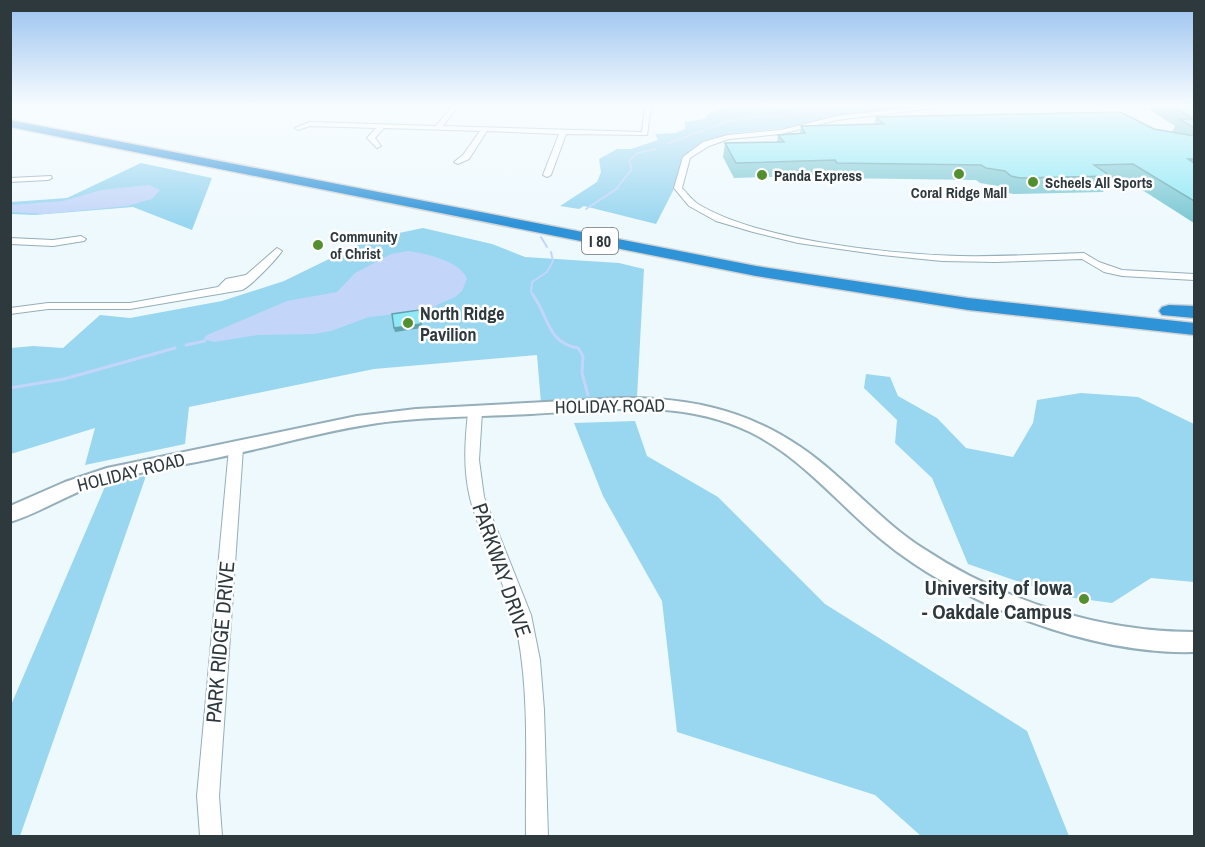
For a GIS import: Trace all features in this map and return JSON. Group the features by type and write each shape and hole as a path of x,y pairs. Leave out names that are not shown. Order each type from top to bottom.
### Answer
{"highway":[{"name":"I 80","path":"123,146 744,269 859,288 1194,331"},
{"name":"I 80","path":"177,146 740,255 945,286 1194,312"}],"street":[{"path":"458,162 466,157 474,146"},
{"path":"547,175 558,146"},
{"path":"705,146 687,157 678,188 688,204 731,225 767,234 941,258 1084,256 1095,266 1108,271 1194,278"},
{"path":"10,180 48,178"},
{"path":"10,241 53,243 81,239"},
{"path":"10,312 48,306 130,306 222,290 230,281 249,278 271,260 277,251"},
{"name":"HOLIDAY ROAD","path":"10,515 93,478 380,418 653,403 700,409 723,415 746,423 784,443 812,464 890,536 916,555 959,580 1018,606 1091,631 1153,642 1194,642"},
{"name":"PARKWAY DRIVE","path":"474,412 471,456 477,496 520,607 527,634 531,666 537,837"},
{"name":"PARK RIDGE DRIVE","path":"211,837 208,796 236,448"}],"shaded area":[{"path":"641,146 697,146 683,157 673,191 656,224 584,206 579,209 560,206 597,182 601,172 599,159 617,149 631,149"},
{"path":"141,163 212,178 192,230 133,207 35,215 11,214 11,202 67,198"},
{"path":"149,185 160,190 152,199 127,206 44,214 11,212 11,205 63,201 101,190"},
{"path":"423,228 492,244 525,257 619,263 644,269 637,397 541,403 537,355 374,369 189,407 185,444 85,465 95,428 11,454 11,348 33,346 63,348 100,315 130,318 222,301 284,281 370,239"},
{"path":"408,251 441,259 458,267 467,279 462,291 455,297 424,311 369,317 331,331 314,334 258,335 214,342 203,339 207,335 287,301 337,292 355,273 391,254"},
{"path":"866,374 890,377 898,396 937,418 966,448 1013,457 1033,423 1037,400 1081,393 1138,397 1194,424 1194,582 1151,578 1112,603 1060,596 968,564 932,478 895,443 897,420 864,388"},
{"path":"635,421 647,456 718,497 825,604 1027,731 1069,836 921,836 875,795 677,732 662,601 603,496 574,423"},
{"path":"146,476 20,836 11,836 11,705 107,482"}],"building":[{"path":"726,146 1194,146 1194,159 1188,159 1194,163 1194,201 1133,164 1094,165 1110,176 1020,178 1011,176 1005,171 981,165 837,163 835,160 736,163"},
{"name":"North Ridge Pavilion","path":"419,310 421,324 394,328 392,314"}],"waterway":[{"path":"616,189 632,169 629,161 637,153 656,149"},
{"path":"586,209 618,188"},
{"path":"541,237 547,247"},
{"path":"535,297 531,292 532,282 547,272 553,261 551,252"},
{"path":"533,295 554,335 560,341 578,348 583,356 582,373 588,395"},
{"path":"186,345 205,341"},
{"path":"10,388 64,379 175,348"}],"place":[{"name":"Coral Ridge Mall","path":"959,174"},
{"name":"Panda Express","path":"762,175"},
{"name":"Scheels All Sports","path":"1033,182"},
{"name":"Community of Christ","path":"318,245"},
{"name":"North Ridge Pavilion","path":"408,323"},
{"name":"University of Iowa - Oakdale Campus","path":"1084,599"}]}
